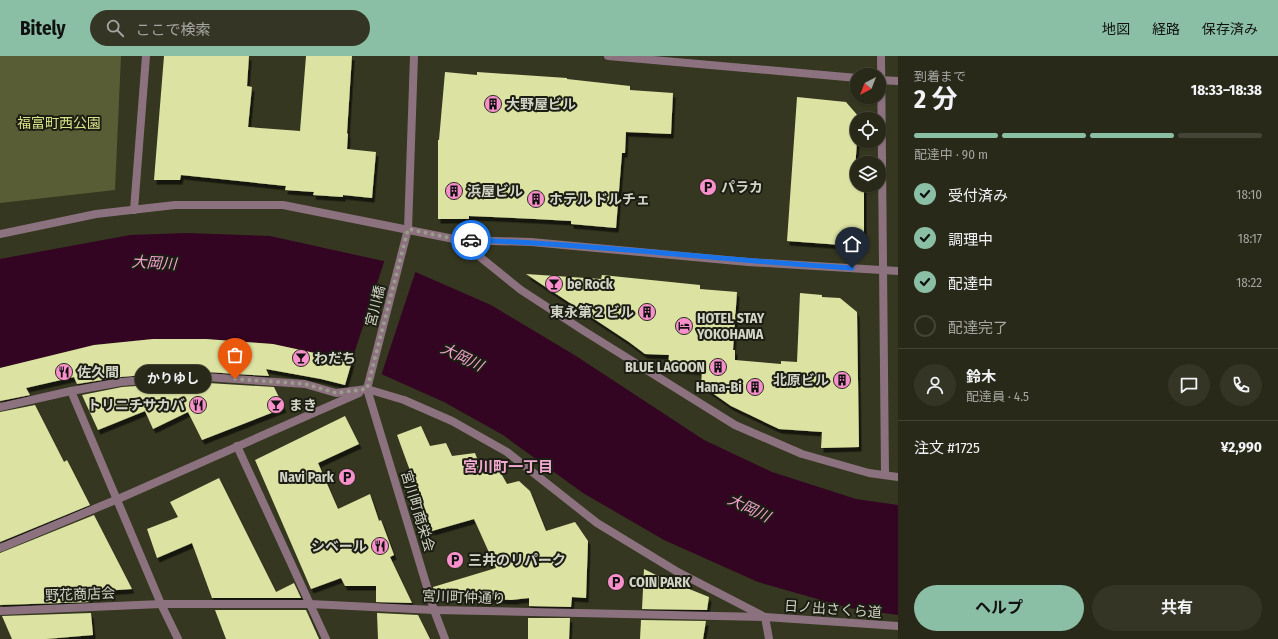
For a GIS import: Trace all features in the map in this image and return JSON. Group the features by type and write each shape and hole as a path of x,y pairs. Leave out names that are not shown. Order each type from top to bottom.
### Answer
{"street":[{"path":"134,210 146,56"},
{"name":"宮川橋","path":"367,389 408,229 414,56"},
{"path":"608,56 850,77"},
{"path":"880,68 881,56"},
{"path":"886,80 898,81"},
{"path":"881,104 884,270 885,475"},
{"path":"0,234 96,214 134,210 174,206 282,205 459,240 531,242 762,263 898,271"},
{"path":"459,240 521,290 735,425 802,454 869,473 898,478"},
{"path":"0,407 120,382 192,376 305,384 336,393 367,389 404,400 452,421 501,448 597,523 676,571 765,617 769,639"},
{"path":"0,548 118,499 367,389"},
{"name":"宮川町商栄会","path":"367,389 444,639"},
{"path":"71,391 118,499 161,604 178,639"},
{"path":"237,446 326,639"},
{"name":"宮川町仲通り","path":"161,604 310,604 434,610 765,617"},
{"name":"野花商店会","path":"0,611 161,604"},
{"name":"日ノ出さくら道","path":"765,617 898,626"}],"green space":[{"name":"福富町西公園","path":"0,56 121,56 115,190 0,203"}],"water":[{"name":"大岡川","path":"187,233 270,236 397,264 491,305 576,356 704,440 772,472 856,499 898,505 898,615 849,608 758,582 664,540 583,493 503,435 444,402 352,361 272,344 206,339 153,339 94,345 0,368 0,259 130,235"}],"pier":[{"path":"385,259 416,270 381,376 351,363"}],"building":[{"path":"164,56 249,56 247,86 252,87 248,127 300,131 306,56 352,56 347,149 376,152 372,198 343,195 343,197 313,195 314,192 285,190 286,186 181,175 180,180 154,180"},
{"path":"445,72 477,75 477,72 567,78 630,86 630,90 673,93 671,134 626,132 625,153 622,153 616,228 571,224 571,221 535,219 469,216 469,219 438,219 438,140"},
{"path":"797,97 846,102 855,112 850,112 850,148 857,148 856,156 850,156 850,192 864,192 864,235 855,246 787,241"},
{"path":"526,274 601,279 602,275 700,285 700,289 737,292 733,350 735,350 735,360 781,364 781,361 797,362 800,293 822,295 822,297 840,298 857,312 859,447 821,448 822,432 779,429 731,406 701,385 702,371 668,368 669,355 645,354"},
{"path":"153,339 206,339 273,344 352,361 345,385 266,369 269,376 192,371 121,377 77,384 74,377 26,388 30,395 0,401 0,368 94,345"},
{"path":"192,382 274,387 284,408 202,440 188,412 153,429 145,411 98,430 82,395 122,387"},
{"path":"35,405 64,462 67,460 90,505 0,542 0,412"},
{"path":"345,416 359,444 318,463 338,509 370,494 379,521 381,520 394,555 390,557 412,603 376,602 376,586 345,586 341,578 311,589 255,460"},
{"path":"421,426 430,446 446,443 452,456 475,453 482,471 498,468 507,484 519,481 530,491 546,531 575,522 588,541 586,598 572,597 571,607 529,606 529,598 511,600 435,595 433,587 496,568 474,519 432,531 397,435"},
{"path":"219,478 276,592 294,583 301,598 212,598 192,543 157,558 147,529 178,517 170,502"},
{"path":"94,515 132,589 89,592 90,602 0,605 0,553"},
{"path":"644,569 709,597 707,610 642,609"},
{"path":"215,610 306,610 319,639 226,639"},
{"path":"91,613 93,635 46,639 12,639 2,616"},
{"path":"377,613 418,615 430,639 378,639"},
{"path":"528,618 570,618 569,639 528,639"},
{"path":"641,620 706,621 703,639 640,639"}],"way so far":[{"path":"235,379 305,384 336,393 367,389 408,229 459,240 471,240"}],"place":[{"name":"大野屋ビル","path":"493,104"},
{"name":"パラカ","path":"708,187"},
{"name":"浜屋ビル","path":"454,191"},
{"name":"ホテル ドルチェ","path":"536,199"},
{"name":"be Rock","path":"554,284"},
{"name":"東永第２ビル","path":"647,312"},
{"name":"HOTEL STAY YOKOHAMA","path":"684,326"},
{"name":"わだち","path":"301,358"},
{"name":"BLUE LAGOON","path":"718,367"},
{"name":"佐久間","path":"64,372"},
{"name":"かりゆし","path":"235,379"},
{"name":"北原ビル","path":"842,380"},
{"name":"Hana-Bi","path":"755,387"},
{"name":"トリニチサカバ","path":"198,405"},
{"name":"まき","path":"276,405"},
{"name":"Navi Park","path":"347,477"},
{"name":"シベール","path":"380,546"},
{"name":"三井のリパーク","path":"455,560"},
{"name":"COIN PARK","path":"616,582"}],"district":[{"name":"宮川町一丁目","path":"508,467"}],"route":[{"path":"471,240 531,242 762,263 852,268"}]}
